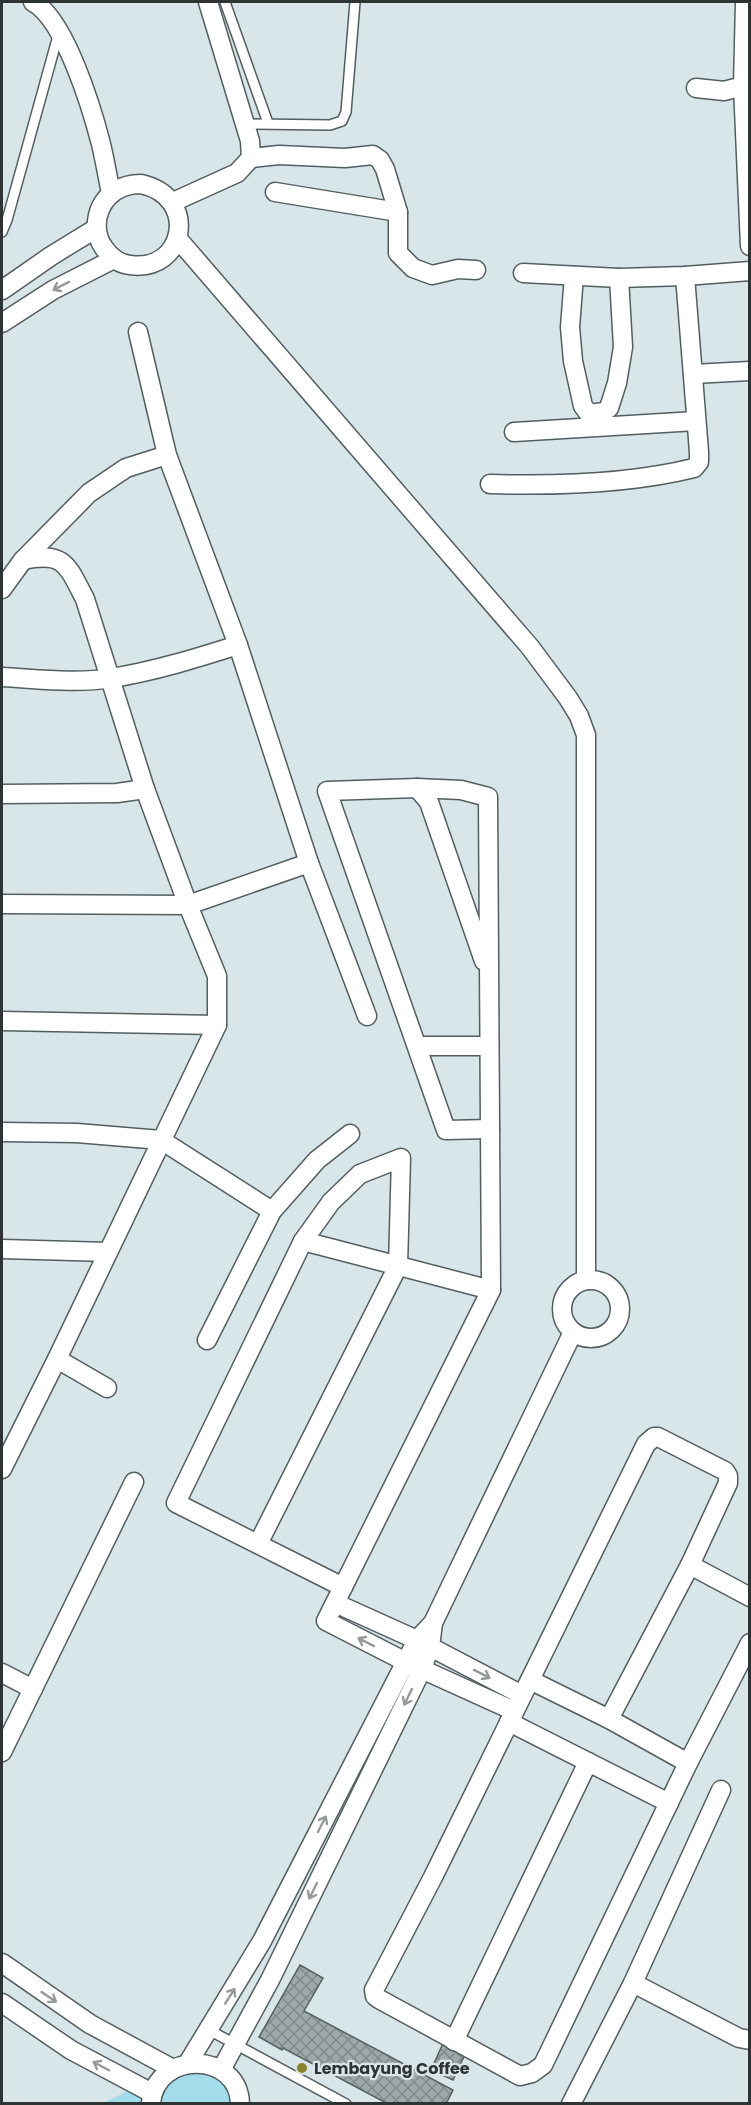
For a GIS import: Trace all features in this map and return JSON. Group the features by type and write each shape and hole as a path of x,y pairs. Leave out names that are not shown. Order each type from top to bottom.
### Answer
{"street":[{"path":"33,2 44,9 60,29 92,113 102,146 111,194"},
{"path":"208,2 245,124 251,147 251,158"},
{"path":"745,2 743,86 750,246"},
{"path":"696,88 724,91 743,86"},
{"path":"102,146 129,185"},
{"path":"173,202 237,173 251,158 279,155 345,158 373,155 380,160 385,169 398,212 398,253 413,268 432,275 458,269 476,270"},
{"path":"2,290 95,229 104,202 111,194 129,185 154,186 165,193 173,202 180,220 178,239 167,255 155,263 140,266 126,265 114,259 103,247 95,229"},
{"path":"275,192 398,212"},
{"path":"178,239 530,646 579,717 586,735 586,1280"},
{"path":"2,323 53,290 114,259"},
{"path":"523,273 619,278 750,271"},
{"path":"574,276 570,327 573,361 583,406 589,414 604,412 609,408 617,383 623,347 619,278"},
{"path":"490,484 528,485 605,481 694,468 699,462 685,276"},
{"path":"138,332 167,455 238,645 309,863 367,1016"},
{"path":"693,374 750,370"},
{"path":"514,432 696,421"},
{"path":"2,589 23,560 89,493 126,468 167,455"},
{"path":"3,1464 57,1359 217,1025 218,976 188,905 145,789 85,599 64,563 57,526"},
{"path":"23,560 56,557 64,563"},
{"path":"2,677 70,681 111,678 190,661 238,645"},
{"path":"417,788 429,802 489,976"},
{"path":"490,1129 446,1130 327,791 417,788 461,790 488,797 491,1290 326,1621 414,1666 519,1702 609,1719 688,1763"},
{"path":"2,795 117,793 145,789"},
{"path":"2,904 188,905 309,863"},
{"path":"2,1021 217,1025"},
{"path":"417,1046 489,1046"},
{"path":"2,1132 78,1133 161,1140 272,1211"},
{"path":"207,1340 272,1211 317,1160 350,1134"},
{"path":"258,1544 398,1266 401,1158 360,1174 331,1202 303,1241 176,1503 258,1544 339,1595 424,1644 519,1702 588,1762 669,1803"},
{"path":"303,1241 491,1290"},
{"path":"2,1249 108,1252"},
{"path":"586,1280 595,1280 610,1286 619,1300 620,1316 611,1330 596,1338 580,1336 573,1332 566,1325 562,1316 564,1297 577,1283 586,1280"},
{"path":"221,2070 284,1951 433,1623 573,1332"},
{"path":"57,1359 107,1388"},
{"path":"609,1719 690,1564 728,1483 725,1471 664,1438 654,1437 646,1444 374,1990 375,1996 379,1999 520,2076 532,2073 543,2065 688,1763 750,1643"},
{"path":"2,1752 134,1482"},
{"path":"690,1564 750,1597"},
{"path":"2,2003 71,2050 152,2098 160,2079 180,2066 209,2030 262,1941 414,1666"},
{"path":"2,1673 33,1689"},
{"path":"454,2041 588,1762"},
{"path":"571,2103 633,1983 721,1790"},
{"path":"262,1941 284,1951"},
{"path":"2,1963 90,2024 180,2066 210,2065 221,2070 236,2086 240,2103"},
{"path":"633,1983 721,2030 750,2040"}],"lane":[{"path":"225,2 268,123"},
{"path":"245,124 330,125 342,122 346,112 355,2"},
{"path":"2,231 60,29"},
{"path":"209,2030 346,2103"}],"shaded area":[{"path":"210,2065 240,2103 101,2104 173,2069"}],"building":[{"path":"300,1965 323,1978 304,2011 453,2090 446,2104 388,2104 259,2037"},
{"path":"445,2039 467,2050 453,2080 431,2070"}],"place":[{"name":"Lembayung Coffee","path":"302,2068"}]}
